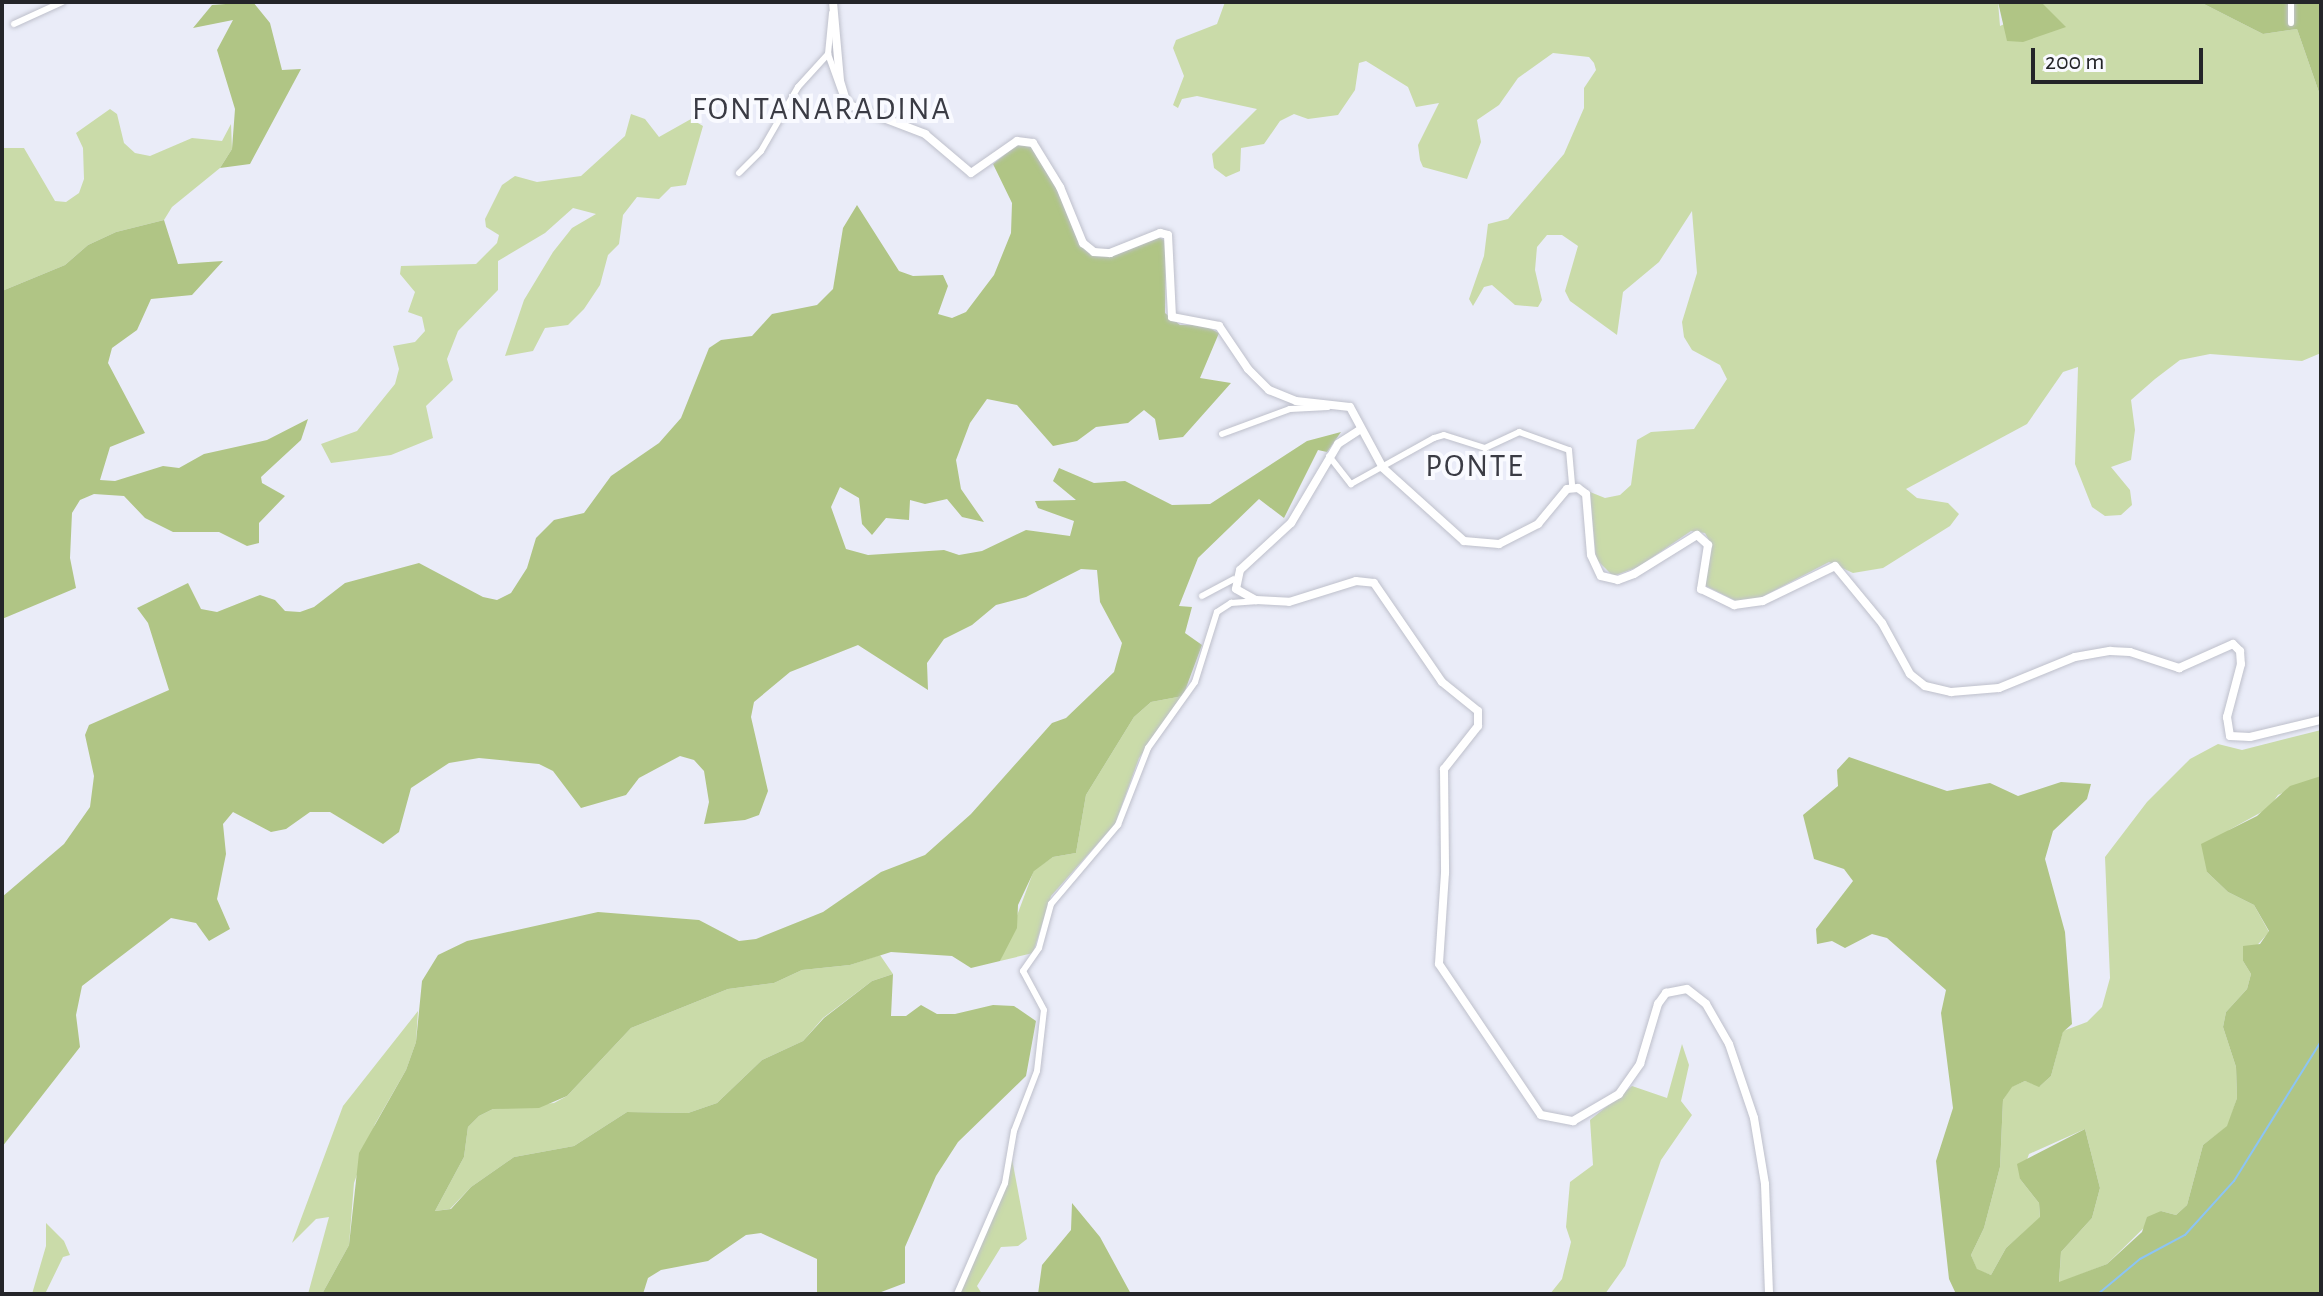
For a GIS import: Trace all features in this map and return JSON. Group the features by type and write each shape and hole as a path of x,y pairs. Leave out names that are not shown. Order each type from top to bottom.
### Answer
{"street":[{"path":"14,24 62,2"},
{"path":"2291,2 2291,23"},
{"path":"833,6 828,54 842,93 861,113 925,134 971,173 1017,141 1033,143 1088,249 1106,254 1166,233 1171,239 1167,279 1172,317 1219,326 1248,369 1269,390 1296,401 1339,403 1350,407 1383,468 1460,538 1480,546 1499,544 1538,524 1572,488 1569,450 1519,432 1485,448 1444,435 1383,468 1351,484 1329,456"},
{"path":"833,6 842,93"},
{"path":"739,173 761,151 798,87 828,54"},
{"path":"1222,434 1290,409 1339,403"},
{"path":"1202,596 1234,579 1291,523 1329,456 1361,429"},
{"path":"1572,488 1586,494 1591,555 1601,576 1618,580 1634,574 1697,535 1708,545 1701,589 1734,605 1763,601 1835,566 1882,623 1910,674 1925,686 1951,692 1999,688 2075,657 2110,651 2179,668 2233,644 2240,651 2241,664 2227,717 2230,736 2250,737 2321,720"},
{"path":"1234,579 1241,594 1262,601"},
{"path":"957,1294 1005,1183 1014,1131 1037,1071 1044,1010 1023,971 1039,948 1051,904 1118,825 1148,748 1195,682 1217,612 1231,603 1307,599 1359,580 1374,583 1442,682 1478,711 1478,726 1444,769 1445,873 1439,964 1446,982 1541,1115 1573,1121 1619,1094 1640,1064 1652,1018 1666,993 1687,989 1706,1004 1729,1044 1754,1118 1765,1184 1769,1294"}],"green space":[{"path":"253,2 270,23 282,70 301,69 250,164 220,168 232,149 235,109 217,50 233,20 193,28 212,5"},
{"path":"1225,2 1998,2 2000,26 2043,6 2041,2 2200,2 2263,34 2297,29 2321,98 2321,353 2302,361 2210,354 2180,360 2155,379 2131,400 2135,430 2131,460 2111,467 2130,490 2132,505 2121,515 2105,516 2092,507 2075,464 2078,367 2063,372 2027,424 1906,489 1917,498 1948,503 1959,514 1950,526 1883,568 1853,573 1829,562 1760,598 1738,602 1704,585 1711,544 1705,533 1691,531 1638,567 1613,576 1596,559 1590,492 1605,498 1620,495 1631,485 1637,440 1651,432 1694,429 1727,379 1720,365 1692,350 1684,337 1682,322 1697,273 1692,211 1659,262 1623,292 1617,335 1570,301 1565,291 1578,246 1562,235 1547,235 1537,247 1535,270 1542,300 1538,307 1515,305 1492,285 1484,287 1473,306 1469,299 1484,256 1488,224 1508,219 1564,154 1584,108 1584,88 1596,70 1594,63 1589,57 1553,53 1518,78 1499,105 1477,120 1481,142 1467,179 1423,167 1420,160 1418,145 1439,103 1416,107 1408,87 1366,61 1359,63 1355,90 1338,115 1308,119 1294,114 1280,121 1264,144 1241,148 1240,171 1226,177 1214,168 1212,154 1257,109 1197,96 1182,99 1178,108 1173,105 1184,76 1173,48 1176,40 1217,24"},
{"path":"1998,2 2041,2 2066,27 2023,42 2007,41"},
{"path":"2200,2 2321,2 2321,98 2297,29 2263,34"},
{"path":"110,109 117,114 124,143 135,153 150,156 192,138 222,141 231,124 232,149 220,168 172,207 164,220 116,232 88,245 65,265 2,291 2,148 24,148 55,201 66,202 79,193 84,179 83,148 76,133"},
{"path":"631,114 645,119 659,137 691,119 703,126 686,185 671,187 659,199 637,197 623,215 619,244 608,255 600,285 584,309 568,325 545,328 533,351 505,356 524,300 553,252 572,228 596,214 573,208 545,233 498,261 498,290 458,331 447,359 453,380 426,406 433,438 391,455 331,463 321,444 357,431 395,384 399,369 393,346 415,342 425,331 422,317 408,312 415,292 400,274 401,266 476,264 497,243 499,235 486,227 485,219 502,185 515,176 537,182 581,176 625,136"},
{"path":"1018,144 1031,145 1038,153 1093,255 1158,237 1166,241 1165,313 1180,325 1203,325 1219,333 1200,378 1231,383 1183,437 1159,440 1155,419 1144,410 1128,423 1096,427 1077,441 1053,446 1017,405 987,399 970,423 956,460 961,489 984,522 962,517 947,499 925,504 910,500 909,520 886,518 872,535 862,524 859,498 840,487 831,507 846,549 868,555 944,550 959,555 982,551 1026,530 1070,536 1074,521 1038,508 1035,501 1076,500 1053,481 1059,468 1094,483 1125,481 1172,505 1210,504 1307,441 1341,432 1327,452 1318,450 1284,518 1259,499 1198,558 1179,606 1192,607 1185,633 1202,645 1183,696 1151,702 1134,717 1086,795 1076,853 1053,857 1034,871 1018,905 1017,928 1000,961 971,968 952,956 891,952 850,965 802,970 774,983 728,989 631,1028 567,1096 539,1108 493,1109 479,1116 468,1127 464,1157 435,1211 451,1209 471,1187 514,1157 574,1146 627,1112 688,1113 717,1103 762,1060 803,1041 824,1018 872,981 893,974 891,1016 906,1016 921,1005 937,1014 955,1014 993,1005 1014,1006 1036,1021 1026,1076 958,1142 936,1176 905,1247 905,1283 876,1294 817,1294 817,1259 761,1233 746,1235 708,1261 661,1270 648,1278 643,1294 322,1294 349,1245 359,1153 406,1070 416,1042 422,981 438,955 467,941 598,912 699,920 739,941 756,939 823,912 881,872 925,855 971,814 1052,723 1066,718 1114,672 1122,643 1100,602 1097,570 1081,569 1026,597 996,605 972,625 944,639 927,663 928,690 858,645 790,672 754,702 751,717 768,791 759,815 745,820 704,824 709,802 704,771 694,760 680,756 639,778 626,795 581,808 553,771 539,764 479,758 449,763 411,788 399,832 383,844 330,812 310,812 286,829 271,832 233,812 223,824 226,854 217,899 230,929 209,941 196,923 171,918 82,986 76,1015 80,1047 2,1147 2,897 64,844 90,807 94,776 85,735 89,725 169,690 148,623 137,608 188,583 201,609 217,612 260,595 275,600 285,611 300,612 314,607 345,583 419,563 483,597 497,600 511,593 527,568 536,538 554,520 584,513 611,476 659,443 681,418 709,348 721,340 752,336 772,314 817,305 833,289 843,228 857,205 899,271 913,276 943,275 948,286 938,314 952,318 966,312 994,275 1011,233 1012,203 993,164"},
{"path":"164,220 178,264 223,261 192,295 151,299 137,330 112,348 108,363 145,433 110,447 100,480 115,481 163,466 179,468 204,454 267,440 308,419 301,440 261,477 262,483 285,496 259,523 259,543 247,546 219,532 173,532 145,518 124,496 94,494 80,500 72,513 70,558 76,588 2,619 2,291 65,265 88,245 116,232"},
{"path":"1183,696 1139,758 1115,824 1051,896 1033,953 1000,961 1034,870 1053,857 1076,853 1086,795 1134,717 1151,702"},
{"path":"2321,730 2321,776 2278,795 2269,808 2229,830 2207,872 2228,892 2254,905 2269,932 2243,961 2251,974 2247,989 2226,1012 2223,1027 2236,1067 2237,1098 2228,1126 2203,1145 2187,1205 2176,1215 2161,1211 2107,1264 2059,1283 2061,1252 2092,1218 2100,1188 2085,1129 2029,1154 2020,1179 2039,1203 2040,1218 2006,1248 1991,1275 1977,1270 1971,1255 1984,1228 2000,1167 2003,1100 2011,1087 2025,1081 2040,1086 2051,1076 2063,1031 2087,1022 2102,1007 2110,978 2105,857 2147,802 2190,759 2218,744 2242,750"},
{"path":"1849,757 1947,791 1990,783 2018,796 2061,782 2091,784 2087,799 2053,831 2045,859 2065,932 2072,1024 2063,1032 2051,1076 2039,1087 2025,1081 2012,1087 2003,1100 2000,1167 1984,1228 1971,1255 1977,1269 1991,1275 2006,1248 2040,1217 2039,1203 2020,1179 2017,1164 2085,1129 2100,1188 2092,1218 2061,1252 2059,1282 2107,1264 2142,1232 2147,1217 2161,1211 2176,1215 2187,1205 2203,1145 2227,1126 2237,1098 2236,1067 2223,1027 2226,1012 2247,989 2251,974 2243,961 2243,946 2260,944 2269,931 2254,905 2228,892 2207,872 2201,844 2257,816 2290,786 2321,776 2321,1294 1956,1294 1949,1279 1936,1161 1953,1108 1941,1013 1946,990 1887,938 1872,934 1845,948 1832,941 1817,944 1816,929 1853,881 1844,869 1814,859 1803,815 1838,786 1837,770"},
{"path":"880,955 893,974 872,981 823,1018 803,1041 762,1060 717,1103 688,1113 627,1112 574,1146 514,1157 471,1187 450,1209 435,1211 464,1157 468,1127 479,1116 493,1109 554,1103 567,1096 631,1028 728,989 774,983 802,970 850,965"},
{"path":"418,1011 416,1042 406,1070 375,1124 354,1183 349,1245 322,1294 308,1294 329,1217 316,1219 292,1243 343,1106"},
{"path":"1682,1044 1689,1065 1681,1101 1692,1115 1661,1160 1625,1266 1605,1294 1550,1294 1562,1279 1571,1242 1566,1227 1570,1182 1593,1165 1590,1120 1632,1086 1667,1098"},
{"path":"1012,1159 1027,1239 1018,1246 1001,1247 977,1286 982,1294 960,1294"},
{"path":"1072,1203 1100,1237 1131,1294 1038,1294 1042,1265 1071,1230"},
{"path":"46,1223 64,1241 70,1255 63,1257 45,1294 32,1294 46,1246"}],"waterway":[{"path":"2098,1294 2140,1259 2185,1235 2234,1181 2321,1041"}],"district":[{"name":"FONTANARADINA","path":"822,109"},
{"name":"PONTE","path":"1475,466"}]}
